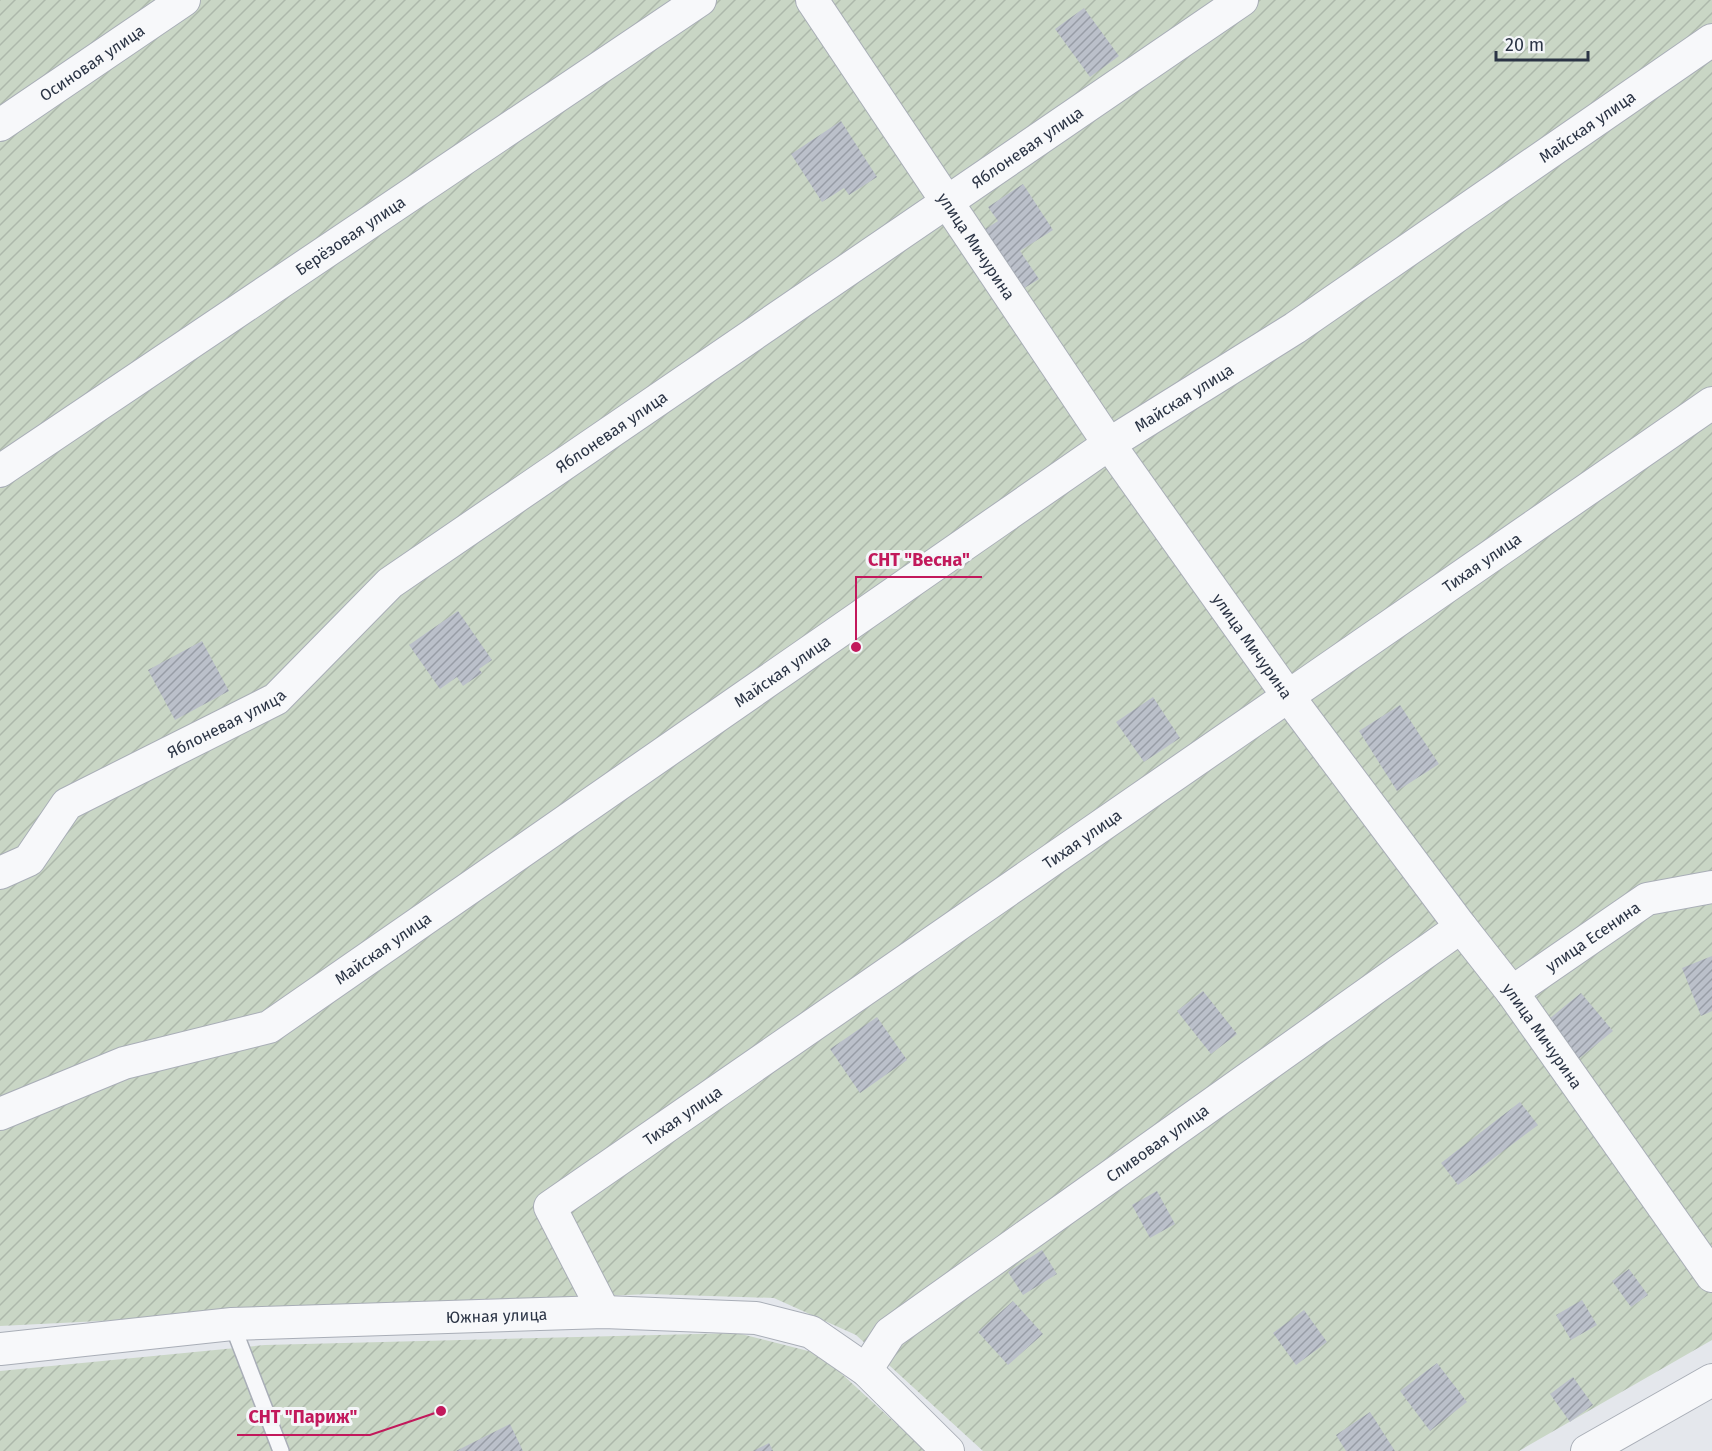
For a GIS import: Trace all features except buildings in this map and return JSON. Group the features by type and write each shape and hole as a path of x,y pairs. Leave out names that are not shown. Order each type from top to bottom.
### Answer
{"street":[{"name":"Осиновая улица","path":"0,125 184,0"},
{"name":"Берёзовая улица","path":"0,471 700,0"},
{"name":"улица Мичурина","path":"813,0 1109,444 1288,696 1512,992 1712,1276"},
{"name":"Яблоневая улица","path":"0,873 28,860 67,804 276,699 390,583 1242,0"},
{"name":"Майская улица","path":"0,1114 124,1062 269,1027 1109,444 1295,328 1712,40"},
{"name":"Тихая улица","path":"604,1312 550,1207 1712,403"},
{"name":"улица Есенина","path":"1512,992 1647,899 1712,887"},
{"name":"Сливовая улица","path":"866,1370 891,1333 1461,927"},
{"name":"Южная улица","path":"0,1349 232,1324 604,1312 756,1318 811,1332 866,1370 948,1451"},
{"path":"1587,1451 1712,1380"}],"lane":[{"path":"232,1324 281,1451"}],"green space":[{"path":"0,0 1712,0 1712,1340 1519,1451 983,1451 856,1335 774,1298 648,1294 0,1326"},
{"path":"737,1333 820,1354 926,1451 0,1451 0,1371 265,1345"}],"place":[{"name":"СНТ \"Весна\"","path":"856,647"},
{"name":"СНТ \"Париж\"","path":"441,1411"}]}
